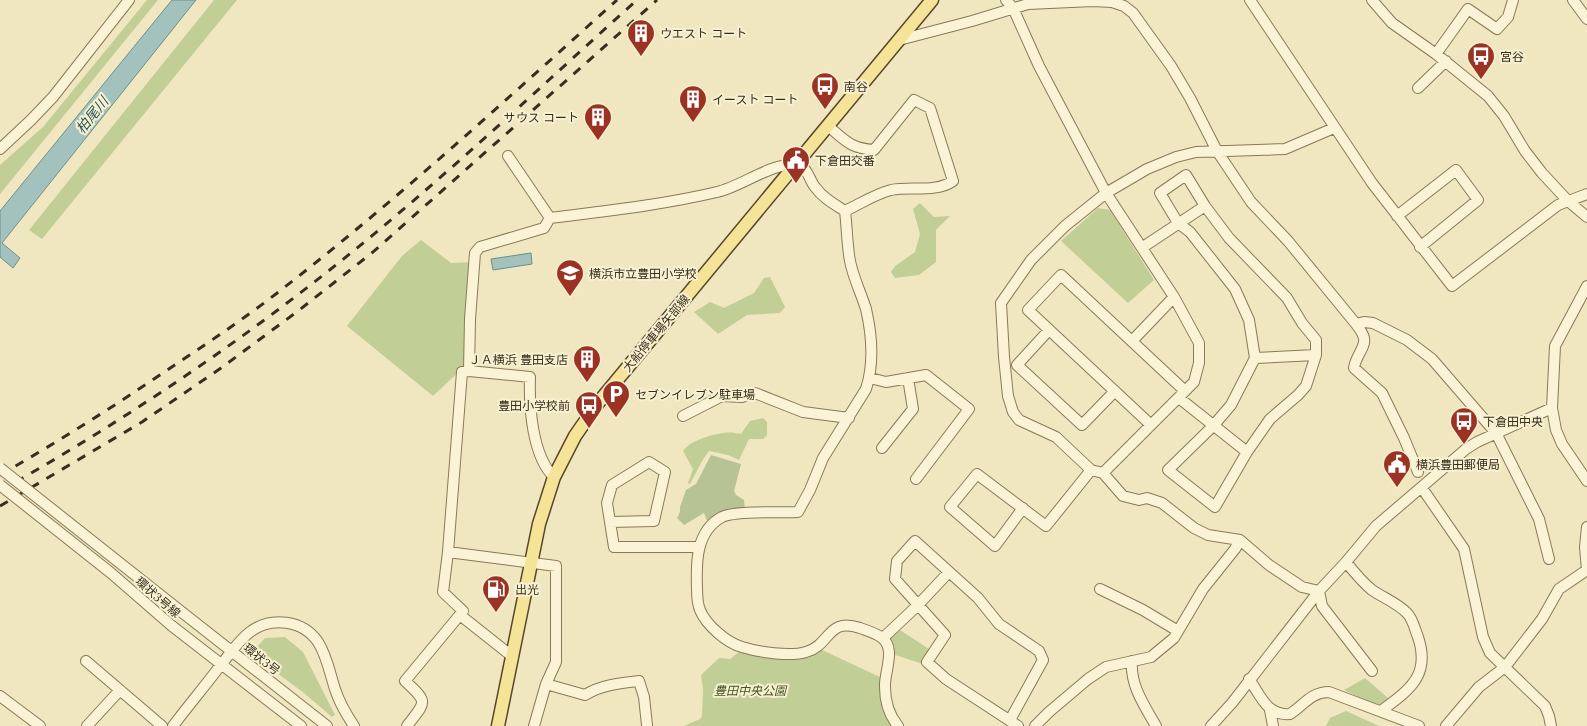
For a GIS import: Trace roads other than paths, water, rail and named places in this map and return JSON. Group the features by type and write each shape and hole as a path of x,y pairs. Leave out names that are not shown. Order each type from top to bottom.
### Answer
{"main road":[{"name":"大船停車場矢部線","path":"498,726 539,524 554,477 575,436 598,403 932,0"}],"street":[{"path":"1006,0 1013,8 1039,66 1106,193 1174,297 1199,343 1199,363 1194,382 1103,473"},
{"path":"1250,0 1334,128 1420,247 1452,286 1558,205 1587,194"},
{"path":"1372,0 1392,23 1446,61 1488,96 1504,116 1525,151 1542,172 1568,201 1587,217"},
{"path":"1436,54 1468,9 1497,29 1508,17 1513,0"},
{"path":"1573,0 1587,19"},
{"path":"899,40 1028,4 1070,1 1128,3 1171,66 1217,151 1251,202 1306,262 1356,324 1364,338 1362,348 1354,360 1354,368 1382,393 1418,472"},
{"path":"0,148 32,120 53,97 123,2"},
{"path":"1418,88 1446,61"},
{"path":"828,126 858,149 874,150 914,100 930,108 953,181 947,185 893,190 881,193 845,211"},
{"path":"1319,591 1302,587 1269,565 1240,540 1208,536 1194,528 1162,503 1147,498 1139,500 1123,496 1103,473 1091,470 1056,437 1019,420 1013,412 1008,396 1001,302 1031,260 1064,226 1106,193 1147,170 1176,156 1196,152 1285,149 1334,128"},
{"path":"508,156 550,218"},
{"path":"550,218 643,207 720,192 771,169 797,165 806,169 814,186 827,200 845,211"},
{"path":"1397,216 1456,170 1478,200 1420,247"},
{"path":"1186,175 1205,206 1229,238 1287,298 1302,323 1316,340 1316,355 1306,386 1270,419 1215,507 1168,470 1213,426 1231,405 1244,383 1254,358 1249,320 1235,289 1190,232 1178,223 1160,194 1186,175"},
{"path":"1142,247 1205,206"},
{"path":"845,211 850,261 866,309 870,330 872,358 870,378 866,389 824,458 798,512 728,515 711,526 706,532 699,547 696,574 698,602 701,613 722,635 740,647 767,652 806,652 817,646 837,628 845,624 883,638 889,649 885,680 886,699 890,713 898,726"},
{"path":"469,371 470,319 475,253 480,247 544,228 550,218"},
{"path":"1151,425 1028,310 1061,275 1132,341 1213,426 1248,452"},
{"path":"1587,289 1555,346 1552,408 1556,430 1562,444 1587,481"},
{"path":"1132,341 1174,297"},
{"path":"1356,324 1364,322 1373,323 1406,340 1432,358 1496,433 1539,519 1549,559"},
{"path":"1049,330 1017,365 1082,425 1115,391"},
{"path":"1254,358 1316,355"},
{"path":"407,726 422,706 423,700 406,680 463,611 443,592 448,552 462,372 469,371 530,377 529,401 540,457 547,471 554,477"},
{"path":"870,378 886,382 926,375 969,409 916,479"},
{"path":"882,448 913,409 908,378"},
{"path":"683,416 722,396 742,397 755,393 803,412 849,418"},
{"path":"1211,726 1319,591 1376,526 1466,449 1477,442 1552,408"},
{"path":"610,522 654,521 666,472 649,462 612,485 607,503 610,522 614,547 699,547"},
{"name":"環状3号線","path":"0,468 183,613"},
{"path":"1023,508 994,546 950,507 977,474 1023,508 1046,526 1091,470"},
{"name":"環状3号線","path":"0,485 111,573 221,666 301,726"},
{"path":"1422,488 1464,550 1483,637 1490,653 1545,706 1550,716 1551,726"},
{"path":"1446,726 1479,686 1505,668 1542,619 1559,589 1587,570 1585,547 1587,527"},
{"path":"915,540 978,598 999,624 1039,651 1043,660 1014,723 946,679 927,662 945,635 917,606 895,579 897,562 915,540"},
{"path":"1035,726 1088,679 1106,667 1151,657 1174,638 1203,589 1240,540"},
{"path":"448,552 556,566 556,662 546,684 534,726"},
{"path":"1346,562 1372,590 1398,604 1410,615 1421,646 1423,662 1418,675 1409,688 1381,711"},
{"path":"883,638 949,572"},
{"path":"1100,589 1143,610 1178,631"},
{"path":"1319,591 1322,606 1372,671"},
{"name":"環状3号","path":"183,613 326,725"},
{"path":"460,615 513,657"},
{"path":"173,726 232,651 249,633 267,623 288,623 304,629 318,642 339,701 354,726"},
{"path":"1132,660 1131,673 1136,691 1156,726"},
{"path":"86,661 162,726"},
{"path":"1249,679 1270,710 1273,726"},
{"path":"546,684 586,696 592,691 616,684 639,681 644,697 647,725"},
{"path":"87,726 120,690"},
{"path":"1270,710 1278,714 1290,714 1311,696 1330,692 1419,726"},
{"path":"0,696 40,726"},
{"path":"24,726 26,724 29,726"}],"water":[{"name":"柏尾川","path":"172,0 196,0 2,243 20,258 13,268 0,257 0,211"},
{"path":"531,253 532,264 493,270 491,259"}],"railway":[{"path":"0,475 135,392 231,327 281,290 410,184 617,0"},
{"path":"0,491 143,404 280,308 368,239 436,181 637,0"},
{"path":"0,506 142,422 221,368 298,311 373,252 657,0"}],"place":[{"name":"ウエスト コート","path":"641,57"},
{"name":"宮谷","path":"1481,80"},
{"name":"南谷","path":"825,110"},
{"name":"イースト コート","path":"693,123"},
{"name":"サウス コート","path":"598,141"},
{"name":"下倉田交番","path":"796,184"},
{"name":"横浜市立豊田小学校","path":"570,297"},
{"name":"ＪＡ横浜 豊田支店","path":"587,383"},
{"name":"セブンイレブン駐車場","path":"616,418"},
{"name":"豊田小学校前","path":"589,429"},
{"name":"下倉田中央","path":"1464,445"},
{"name":"横浜豊田郵便局","path":"1397,488"},
{"name":"出光","path":"496,613"}],"park label":[{"name":"豊田中央公園","path":"750,690"}]}
